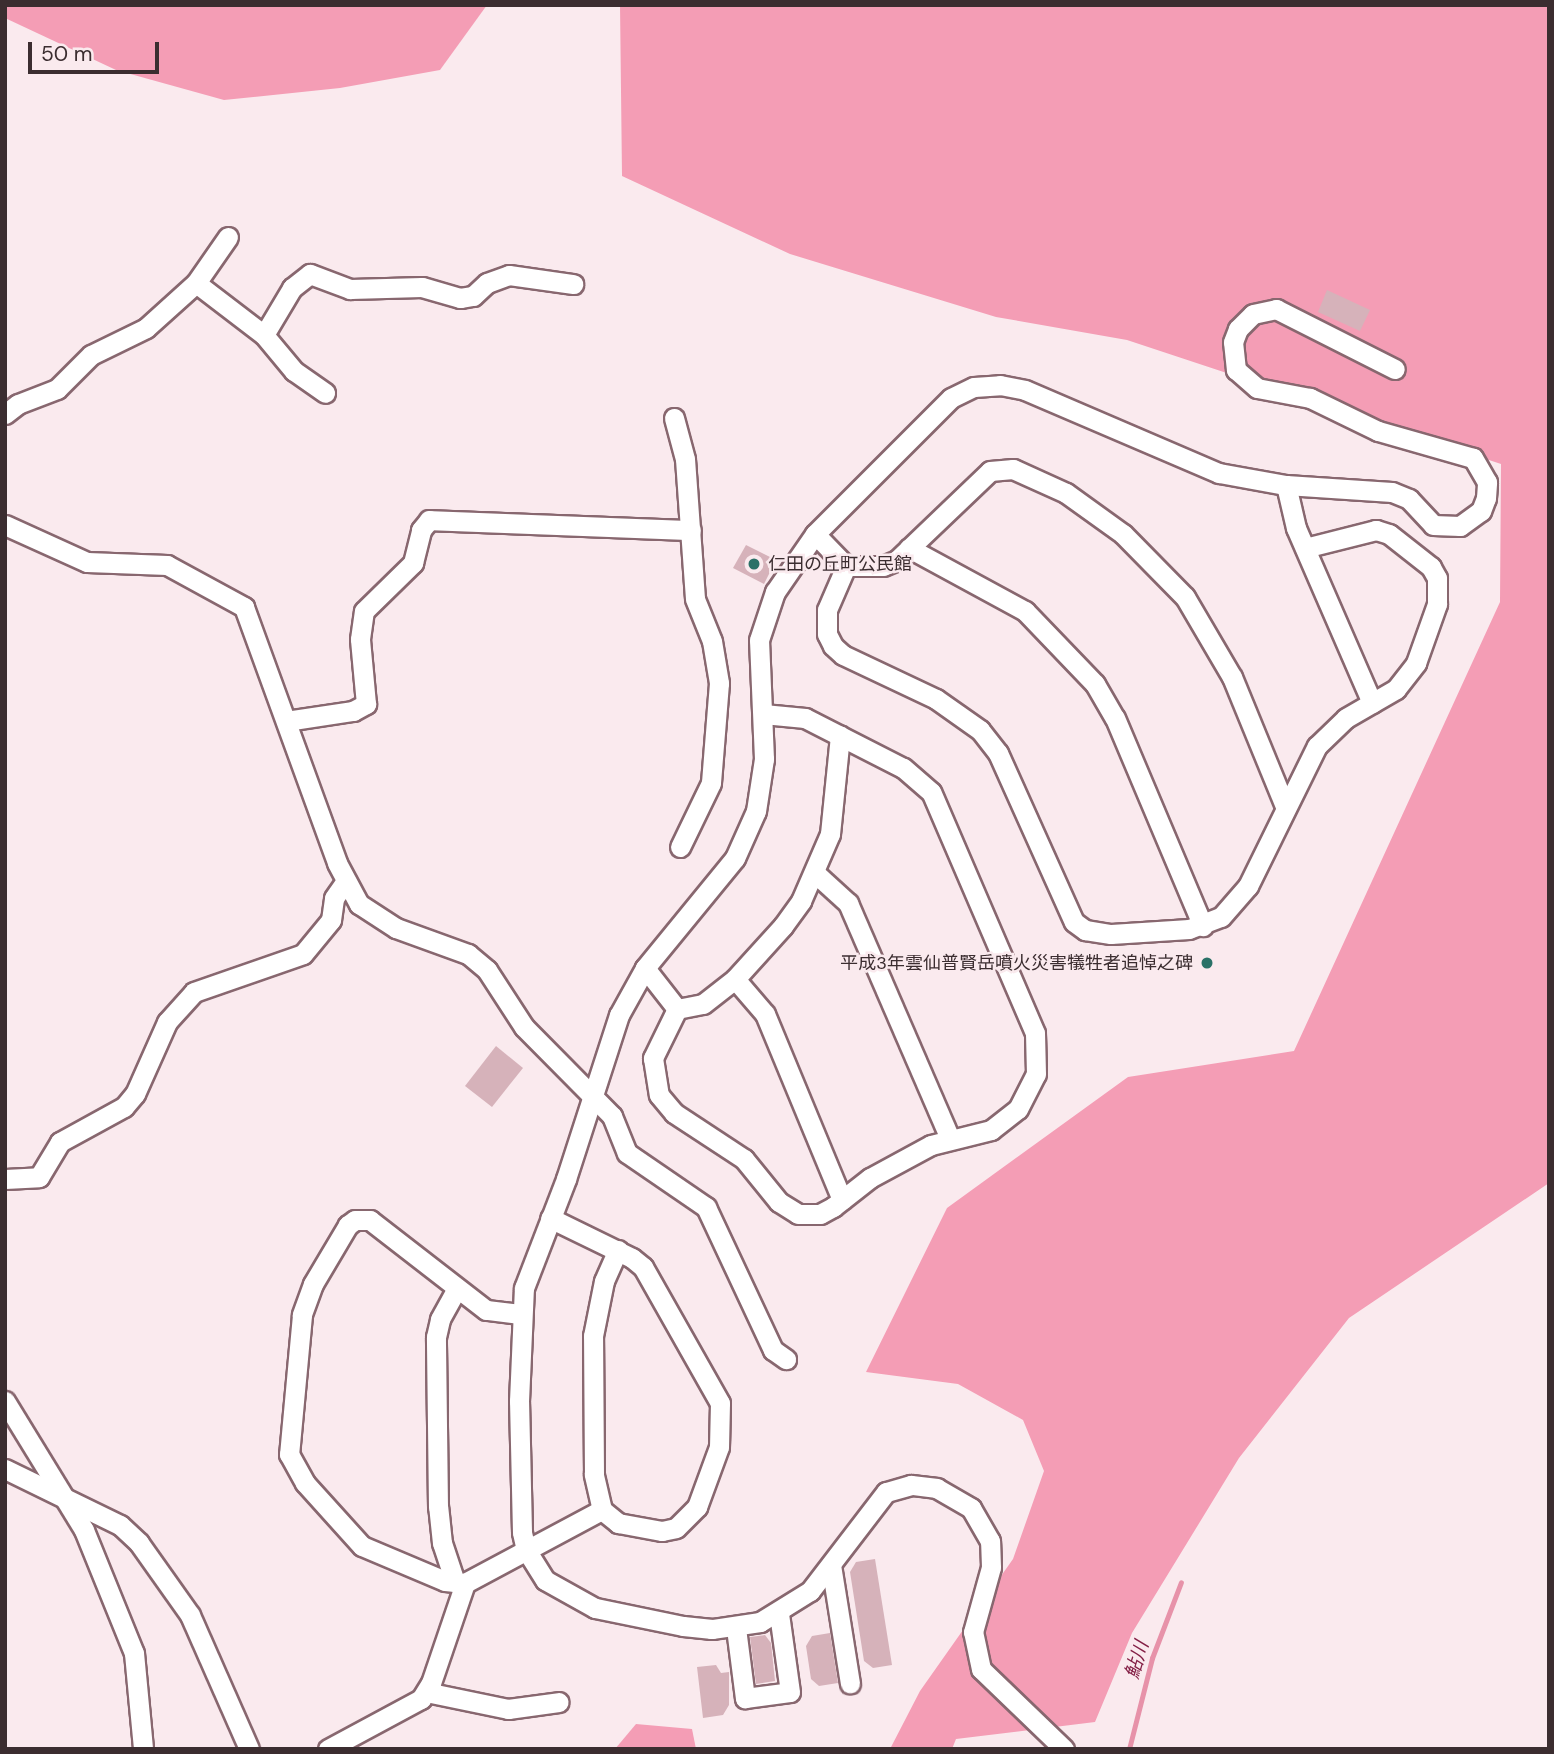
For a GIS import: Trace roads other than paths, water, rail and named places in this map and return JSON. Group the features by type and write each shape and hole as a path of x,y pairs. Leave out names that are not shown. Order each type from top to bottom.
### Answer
{"street":[{"path":"5,414 18,404 57,389 91,355 133,338 196,282 228,237"},
{"path":"264,335 292,288 310,274 350,289 422,287 460,298 473,296 487,283 509,275 573,284"},
{"path":"196,282 264,335 294,371 325,393"},
{"path":"1064,1749 988,1678 977,1659 974,1618 991,1567 990,1541 979,1517 962,1500 924,1485 886,1492 810,1591 779,1614 736,1628 683,1626 595,1608 545,1580 526,1550 521,1512 520,1314 531,1262 550,1218 619,1014 645,968 713,889 747,835 762,786 763,714 758,667 765,616 788,568 815,534 951,398 988,385 1025,390 1194,465 1243,479 1286,485 1391,492 1409,499 1433,525 1460,526 1481,511 1487,482 1473,458 1378,431 1310,398 1257,388 1236,370 1233,342 1238,329 1253,314 1276,309 1395,369"},
{"path":"674,418 685,459 695,599 712,641 719,683 711,783 680,847"},
{"path":"815,534 846,566 883,566 909,548 981,475 1002,468 1024,473 1096,512 1158,566 1208,631 1285,806"},
{"path":"1286,485 1305,548 1372,703"},
{"path":"286,721 353,711 366,704 360,639 364,611 412,562 421,530 429,520 691,530"},
{"path":"5,526 87,562 167,565 235,599 249,616 345,882 375,917 468,954 487,970 524,1027 612,1116 627,1153 706,1207 773,1350 786,1359"},
{"path":"846,566 827,610 827,634 833,646 843,655 936,699 979,730 998,753 1074,922 1098,934 1203,926 1221,917 1248,886 1285,806 1317,746 1346,718 1396,689 1416,663 1437,604 1437,578 1410,551 1376,530 1305,548"},
{"path":"909,548 1025,611 1095,684 1115,718 1203,926"},
{"path":"677,1009 653,1058 654,1084 665,1105 744,1158 787,1209 798,1214 820,1214 899,1160 950,1139 991,1130 1018,1108 1036,1074 1035,1033 938,802 915,775 841,736 795,715 763,714"},
{"path":"677,1009 703,1004 735,979 783,926 815,873 836,810 841,736"},
{"path":"815,873 848,903 950,1139"},
{"path":"5,1179 39,1177 60,1142 124,1107 135,1094 167,1022 194,992 303,954 331,920 334,898 345,882"},
{"path":"645,968 677,1009"},
{"path":"735,979 765,1014 842,1200"},
{"path":"550,1218 618,1250 632,1258 651,1278 720,1403 722,1433 696,1507 676,1528 662,1531 635,1528 602,1510 594,1474 593,1336 604,1281 618,1250"},
{"path":"520,1314 486,1310 370,1220 355,1220 348,1225 313,1284 302,1315 289,1438 295,1469 362,1546 460,1583 602,1510"},
{"path":"328,1749 426,1692 460,1583 442,1543 438,1507 436,1337 457,1288"},
{"path":"5,1401 67,1500 134,1653 143,1749"},
{"path":"5,1469 120,1525 139,1543 190,1615 249,1749"},
{"path":"831,1565 850,1683"},
{"path":"736,1628 745,1698 790,1692 779,1614"},
{"path":"426,1692 489,1708 559,1702"}],"waterway":[{"name":"鮎川","path":"1129,1749 1152,1658 1181,1582"}],"place":[{"name":"仁田の丘町公民館","path":"754,564"},
{"name":"平成3年雲仙普賢岳噴火災害犠牲者追悼之碑","path":"1207,963"}]}
